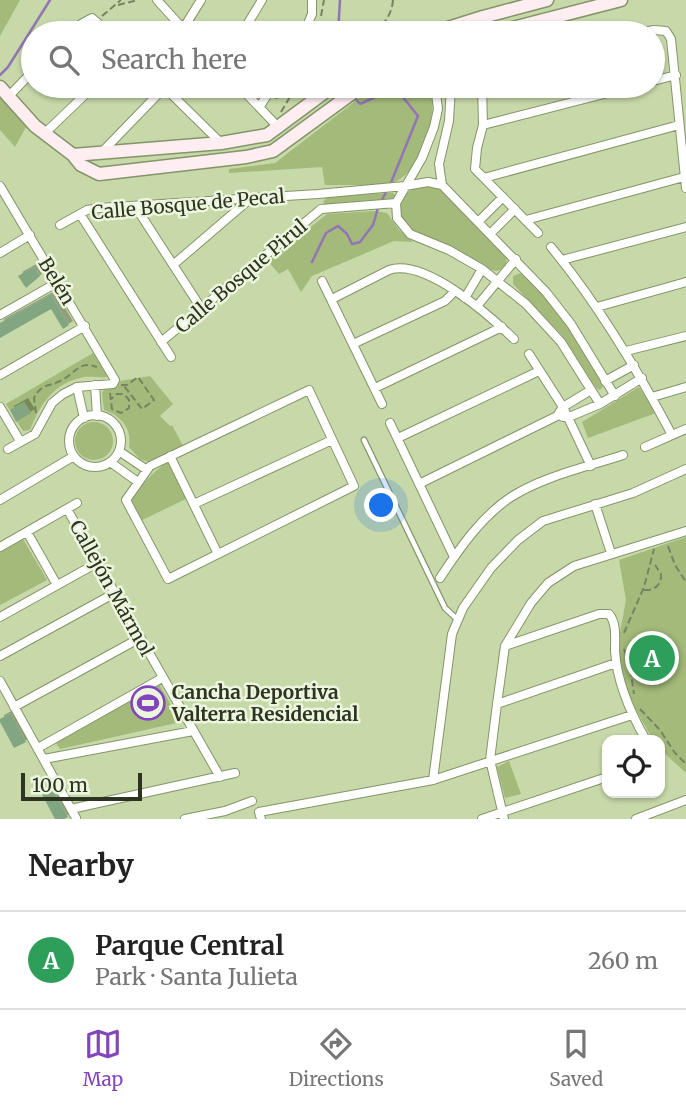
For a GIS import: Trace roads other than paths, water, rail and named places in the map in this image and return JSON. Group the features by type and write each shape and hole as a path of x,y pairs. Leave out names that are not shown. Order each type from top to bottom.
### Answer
{"street":[{"path":"157,0 176,21"},
{"path":"190,21 201,0"},
{"path":"249,21 262,0"},
{"path":"309,21 312,0"},
{"path":"470,21 547,0"},
{"path":"538,21 621,0"},
{"path":"483,17 485,21"},
{"path":"665,32 671,39 676,75 686,188"},
{"path":"665,78 676,75"},
{"path":"21,80 4,92 35,126 73,155 81,165 99,174 263,155 279,148 346,98"},
{"path":"45,133 81,98"},
{"path":"100,154 153,98"},
{"path":"175,98 221,143"},
{"path":"252,98 279,128"},
{"path":"260,106 265,98"},
{"path":"73,155 221,143 267,135 318,98"},
{"path":"437,98 438,109 434,127 422,158 396,203 397,218 410,234 449,250 498,279 561,342 600,404"},
{"path":"442,185 439,164 449,121 450,98"},
{"path":"482,98 483,125 474,164 477,172 538,233"},
{"path":"483,125 588,98"},
{"path":"484,178 680,125"},
{"path":"526,220 684,177"},
{"path":"396,203 321,209 318,194 428,182 442,185 546,292 571,324 615,396"},
{"name":"Belén","path":"1,189 116,380 113,384 95,385"},
{"name":"Calle Bosque de Pecal","path":"60,225 99,208 318,194"},
{"path":"479,221 503,197"},
{"path":"173,265 250,199"},
{"path":"135,206 201,308"},
{"name":"Calle Bosque Pirul","path":"161,342 321,209"},
{"path":"491,233 515,209"},
{"path":"80,214 171,357"},
{"path":"562,260 686,227"},
{"path":"0,253 30,235"},
{"path":"551,247 597,307 626,351 673,435"},
{"path":"477,306 516,259"},
{"path":"332,299 398,267 424,274 455,291 477,306 514,339"},
{"path":"465,298 482,268"},
{"path":"322,281 382,404"},
{"path":"0,315 58,282"},
{"path":"597,307 686,282"},
{"path":"353,344 445,300 455,291"},
{"path":"0,375 85,326"},
{"path":"375,388 502,327"},
{"path":"626,351 686,336"},
{"path":"529,354 564,407 591,466"},
{"path":"605,381 634,365"},
{"path":"398,438 539,371"},
{"path":"557,416 569,417 600,404 642,378"},
{"path":"8,449 35,434 52,403 62,394 77,387 95,385 97,415"},
{"path":"77,387 84,418"},
{"path":"652,397 686,387"},
{"path":"309,390 354,486 168,579 126,500 150,466 170,456 309,390"},
{"path":"419,484 557,416 564,407 591,390"},
{"path":"0,407 20,442"},
{"path":"97,415 117,426 121,439 119,451 110,463 93,467 80,463 74,456 70,448 70,435 84,418 97,415"},
{"path":"390,423 454,557"},
{"path":"645,447 686,429"},
{"path":"194,504 332,440"},
{"path":"119,451 147,470"},
{"path":"440,578 454,557 494,512 511,498 530,488 623,455"},
{"path":"0,500 74,456"},
{"path":"170,456 218,554"},
{"path":"110,463 138,482"},
{"path":"433,780 452,634 463,608 491,568 518,540 543,520 633,493 686,469"},
{"name":"Callejón Mármol","path":"0,547 77,503"},
{"path":"596,504 611,553"},
{"name":"Callejón Mármol","path":"67,509 220,777"},
{"path":"503,816 490,760 497,704 505,646 531,603 555,577 574,566 686,531"},
{"path":"27,532 57,585"},
{"path":"0,617 97,563"},
{"path":"0,656 115,593"},
{"path":"505,646 607,613 614,621 616,663 632,715 643,735"},
{"path":"15,707 140,638"},
{"path":"497,704 616,663"},
{"path":"38,748 162,678"},
{"path":"0,681 76,818"},
{"path":"260,816 433,780 632,715"},
{"path":"44,760 193,731"},
{"path":"71,809 235,773"},
{"path":"482,819 503,816 602,779"},
{"path":"635,819 686,800"},
{"path":"185,819 225,811 253,801"}],"lane":[{"path":"364,440 445,608 458,619"}],"waterway":[{"path":"37,21 50,0"},
{"path":"339,21 340,0"},
{"path":"0,75 21,46"},
{"path":"355,98 360,104 373,98"},
{"path":"390,185 418,116 404,98"},
{"path":"382,200 386,192"},
{"path":"312,262 326,233 338,226 347,234 352,244 360,242 373,225 378,208"}],"place":[{"name":"Parque Central","path":"652,658"},
{"name":"Cancha Deportiva Valterra Residencial","path":"148,703"}]}
